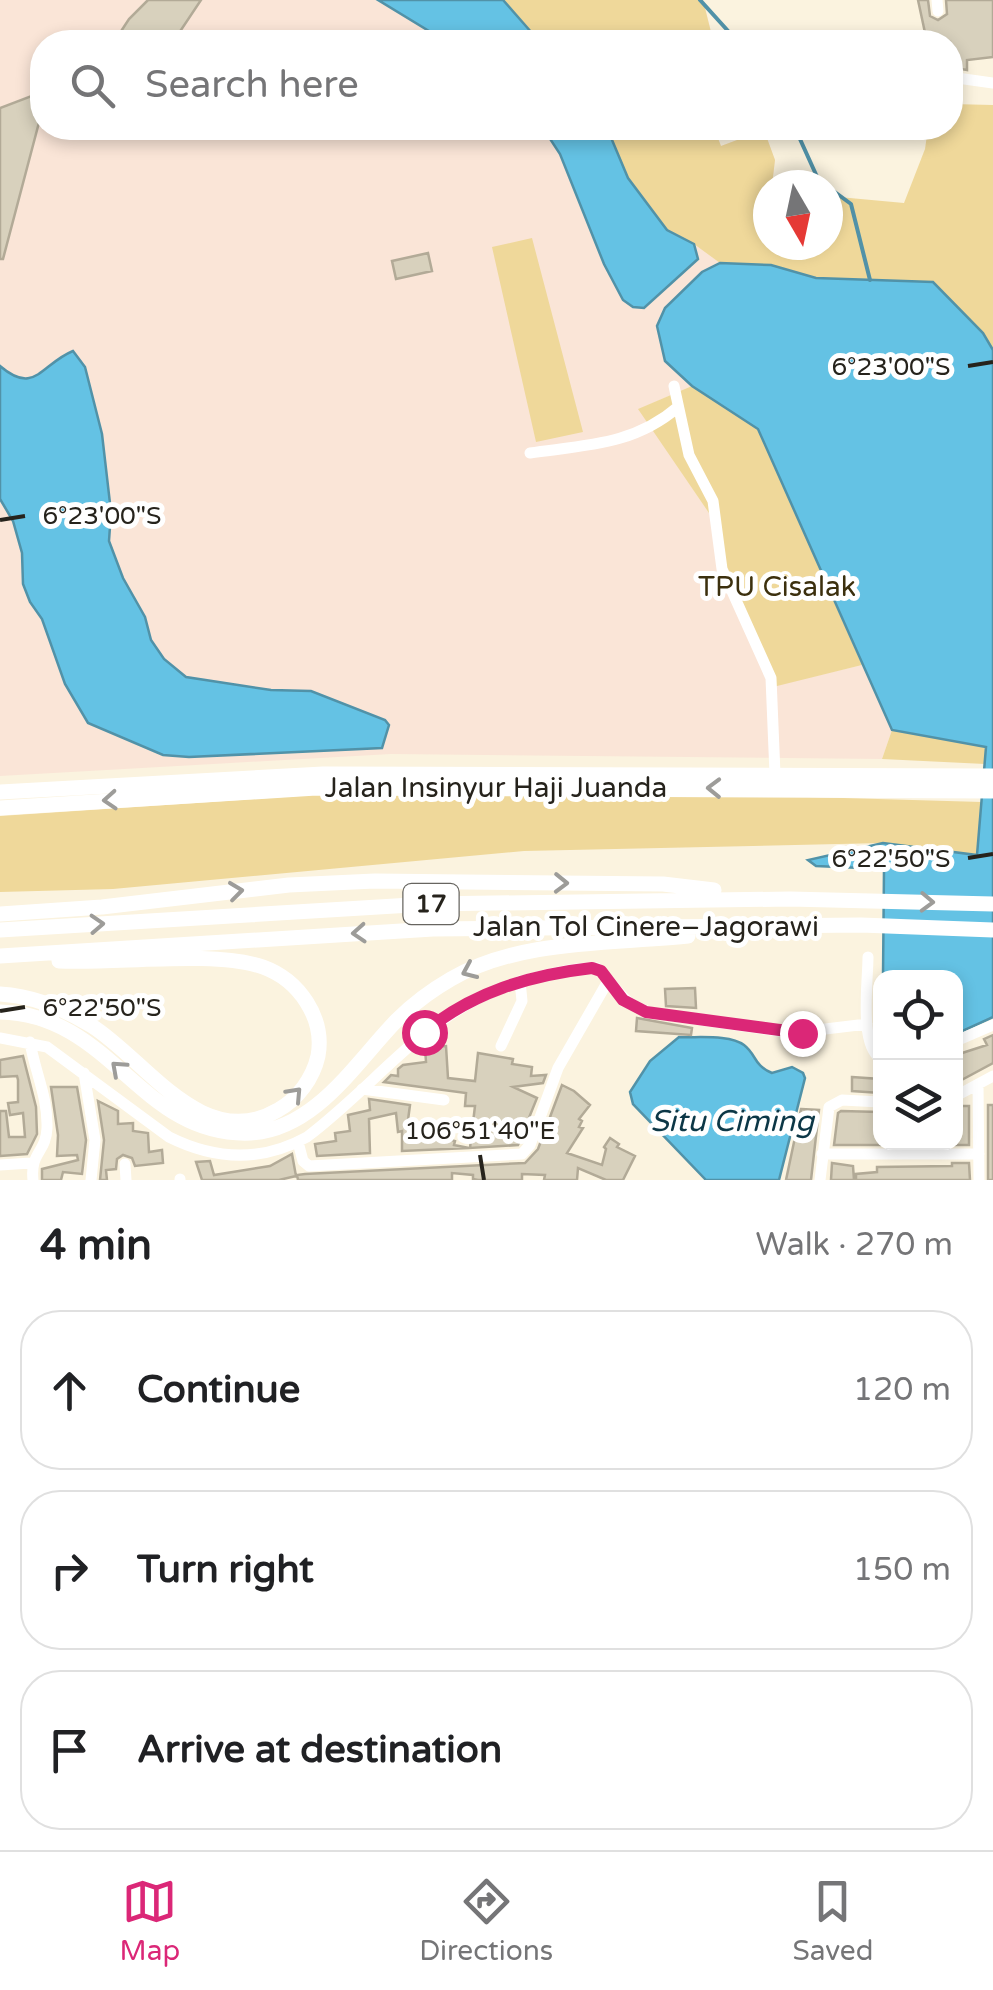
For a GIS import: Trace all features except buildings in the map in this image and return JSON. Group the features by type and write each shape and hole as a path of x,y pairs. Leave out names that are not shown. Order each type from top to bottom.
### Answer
{"highway":[{"name":"Jalan Insinyur Haji Juanda","path":"0,792 323,774 951,783 993,776"},
{"name":"Jalan Insinyur Haji Juanda","path":"0,808 316,788 775,774 951,783 993,791"},
{"path":"0,914 102,907 289,884 375,881 663,884 790,899"},
{"name":"Jalan Tol Cinere–Jagorawi","path":"0,930 428,904 790,899 993,904"},
{"name":"Jalan Tol Cinere–Jagorawi","path":"0,957 433,928 861,926 993,930"},
{"path":"0,1012 31,1014 68,1028 149,1096 188,1121 219,1132 258,1132 298,1118 316,1106 400,1017 453,978 488,962 563,948 772,927"},
{"path":"0,957 92,962 210,960 264,968 288,982 309,1004 319,1029 317,1060 293,1100 267,1116 236,1120 194,1110 163,1088 97,1028 64,1009 34,998 0,994"}],"street":[{"path":"963,79 993,82"},
{"path":"674,386 689,455 714,501 722,570 766,663 774,699 775,774"},
{"path":"530,453 622,439 650,429 678,406"},
{"path":"868,957 868,1024 873,1050"},
{"path":"0,1038 47,1047 169,1137 190,1148 244,1156 266,1154 298,1142 329,1120 436,1022 488,993 520,981 592,968 601,971 616,994 630,1005 658,1014 792,1033 868,1024"},
{"path":"501,1046 522,1002 520,981"},
{"path":"298,1142 308,1166 522,1154 536,1132 558,1068 608,981"},
{"path":"963,1038 993,1025"},
{"path":"30,1042 48,1106 47,1135 32,1163 33,1180"},
{"path":"84,1072 95,1140 91,1180"},
{"path":"963,1092 993,1076"},
{"path":"978,1084 979,1180"},
{"path":"362,1088 444,1100"},
{"path":"820,1180 832,1103 873,1102"},
{"path":"822,1154 979,1154"},
{"path":"0,1165 32,1163"},
{"path":"125,1164 126,1180"},
{"path":"342,1164 345,1180"}],"shaded area":[{"path":"0,0 703,0 710,30 30,30 30,140 719,140 721,146 737,140 768,140 775,160 774,170 753,170 755,260 665,361 692,386 639,409 711,516 773,686 862,665 892,730 882,759 391,754 0,776"}],"green space":[{"path":"503,0 703,0 710,30 529,30"},
{"path":"963,104 993,105 993,350 983,333 851,280 816,278 771,265 720,263 667,230 628,178 612,140 719,140 721,146 737,140 768,140 775,160 774,170 753,170 753,260 843,260 843,197 904,203 926,140 963,140"},
{"path":"532,238 583,432 536,442 492,247"},
{"name":"TPU Cisalak","path":"692,386 758,429 862,665 773,687 737,610 711,516 638,409"},
{"path":"892,730 986,747 985,764 882,759"},
{"path":"344,793 982,802 977,855 883,843 524,851 113,889 0,892 0,816"}],"water":[{"path":"378,0 503,0 529,30 427,30"},
{"path":"551,140 612,140 628,178 667,230 694,244 698,259 644,308 623,300 604,264"},
{"path":"720,263 771,265 816,278 933,282 983,333 993,350 993,1017 963,1031 963,970 883,970 884,869 816,866 808,860 883,843 977,855 986,747 892,730 758,429 692,386 665,361 657,326 665,308 702,272"},
{"path":"73,351 85,367 102,434 111,512 109,541 123,578 145,617 151,640 164,659 186,677 271,690 311,691 385,720 389,725 382,748 163,755 88,723 65,684 42,619 30,602 23,584 22,553 13,521 0,499 0,366 12,375 30,378"},
{"name":"Situ Ciming","path":"679,1037 730,1039 744,1045 761,1067 772,1073 792,1067 803,1073 805,1078 779,1180 706,1180 633,1104 630,1092 650,1061"}],"waterway":[{"path":"700,0 727,30"},
{"path":"800,140 814,170"},
{"path":"843,198 851,204 870,280"}],"route":[{"path":"424,1032 452,1012 506,985 597,968 623,1000 646,1012 802,1033"}]}
